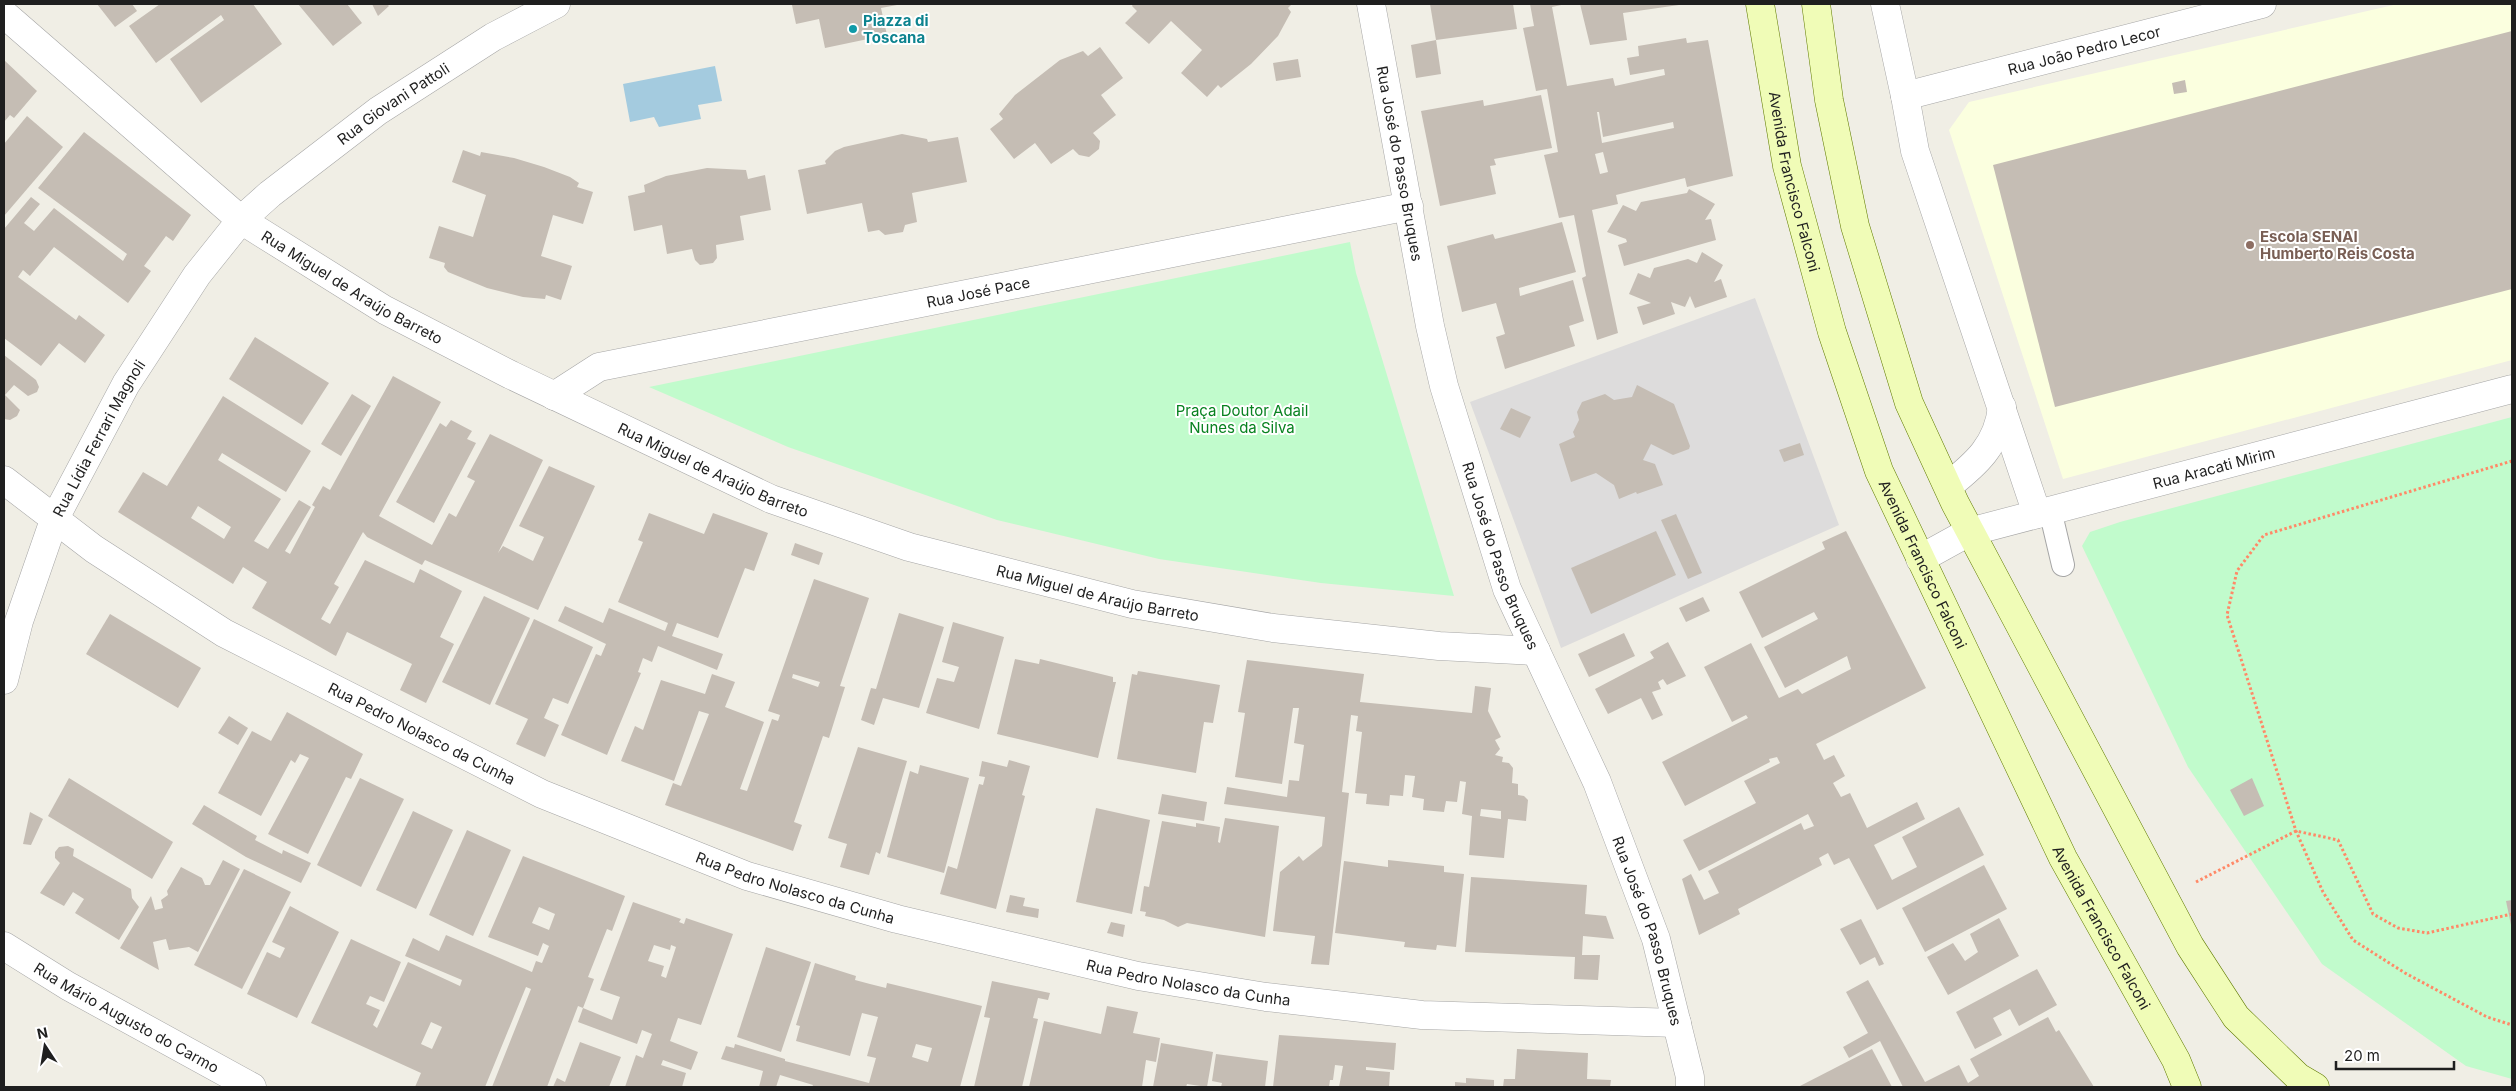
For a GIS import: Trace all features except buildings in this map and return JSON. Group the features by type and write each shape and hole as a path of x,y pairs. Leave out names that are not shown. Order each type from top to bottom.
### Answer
{"main road":[{"name":"Avenida Francisco Falconi","path":"1760,4 1787,166 1832,332 1879,471 2063,858 2176,1060 2187,1087"},
{"path":"1816,4 1829,100 1855,226 1909,402 1969,532 2190,946 2236,1017 2298,1077 2315,1087"}],"street":[{"name":"Rua Giovani Pattoli","path":"241,220 270,194 378,111 493,37 556,4"},
{"name":"Rua José do Passo Bruques","path":"1371,4 1430,326 1444,386 1507,589 1604,800 1656,939 1677,1022 1690,1087"},
{"path":"1885,4 1906,96 1915,152 2002,407 2043,512"},
{"name":"Rua João Pedro Lecor","path":"1906,96 2262,4"},
{"name":"Rua Miguel de Araújo Barreto","path":"4,14 241,220 385,310 554,396 771,499 909,547 1132,604 1273,628 1439,646 1536,651"},
{"name":"Rua José Pace","path":"554,396 599,367 1408,206"},
{"name":"Rua Lídia Ferrari Magnoli","path":"4,680 19,621 54,520 126,384 197,275 241,220"},
{"name":"Rua Aracati Mirim","path":"1920,559 1969,532 2512,389"},
{"path":"1948,486 1979,460 1990,448 1997,432 2002,407"},
{"name":"Rua Pedro Nolasco da Cunha","path":"4,480 94,549 224,633 364,706 542,794 747,876 897,919 1138,976 1266,997 1422,1015 1677,1022"},
{"name":"Rua Mário Augusto do Carmo","path":"4,946 68,986 252,1087"}],"lane":[{"path":"2043,512 2063,565"}],"path":[{"path":"2512,461 2264,534 2237,571 2227,615 2296,831 2323,892 2353,940 2405,973 2487,1017 2512,1025"},
{"path":"2165,900 2246,854 2296,831 2338,840 2373,914 2398,928 2427,933 2512,914"}],"shaded area":[{"name":"Escola SENAI Humberto Reis Costa","path":"2398,4 2512,4 2512,360 2063,479 1949,130 1969,102"},
{"path":"1755,298 1839,525 1561,648 1470,402"}],"green space":[{"name":"Praça Doutor Adail Nunes da Silva","path":"1350,242 1356,273 1454,596 1321,583 1159,559 997,520 788,447 649,387"},
{"path":"2512,417 2512,1079 2466,1066 2322,964 2188,767 2082,546 2090,532 2120,522"}],"water":[{"path":"715,66 722,101 698,105 701,119 659,127 654,117 630,122 623,84"}],"place":[{"name":"Piazza di Toscana","path":"853,29"},
{"name":"Escola SENAI Humberto Reis Costa","path":"2250,245"}]}
